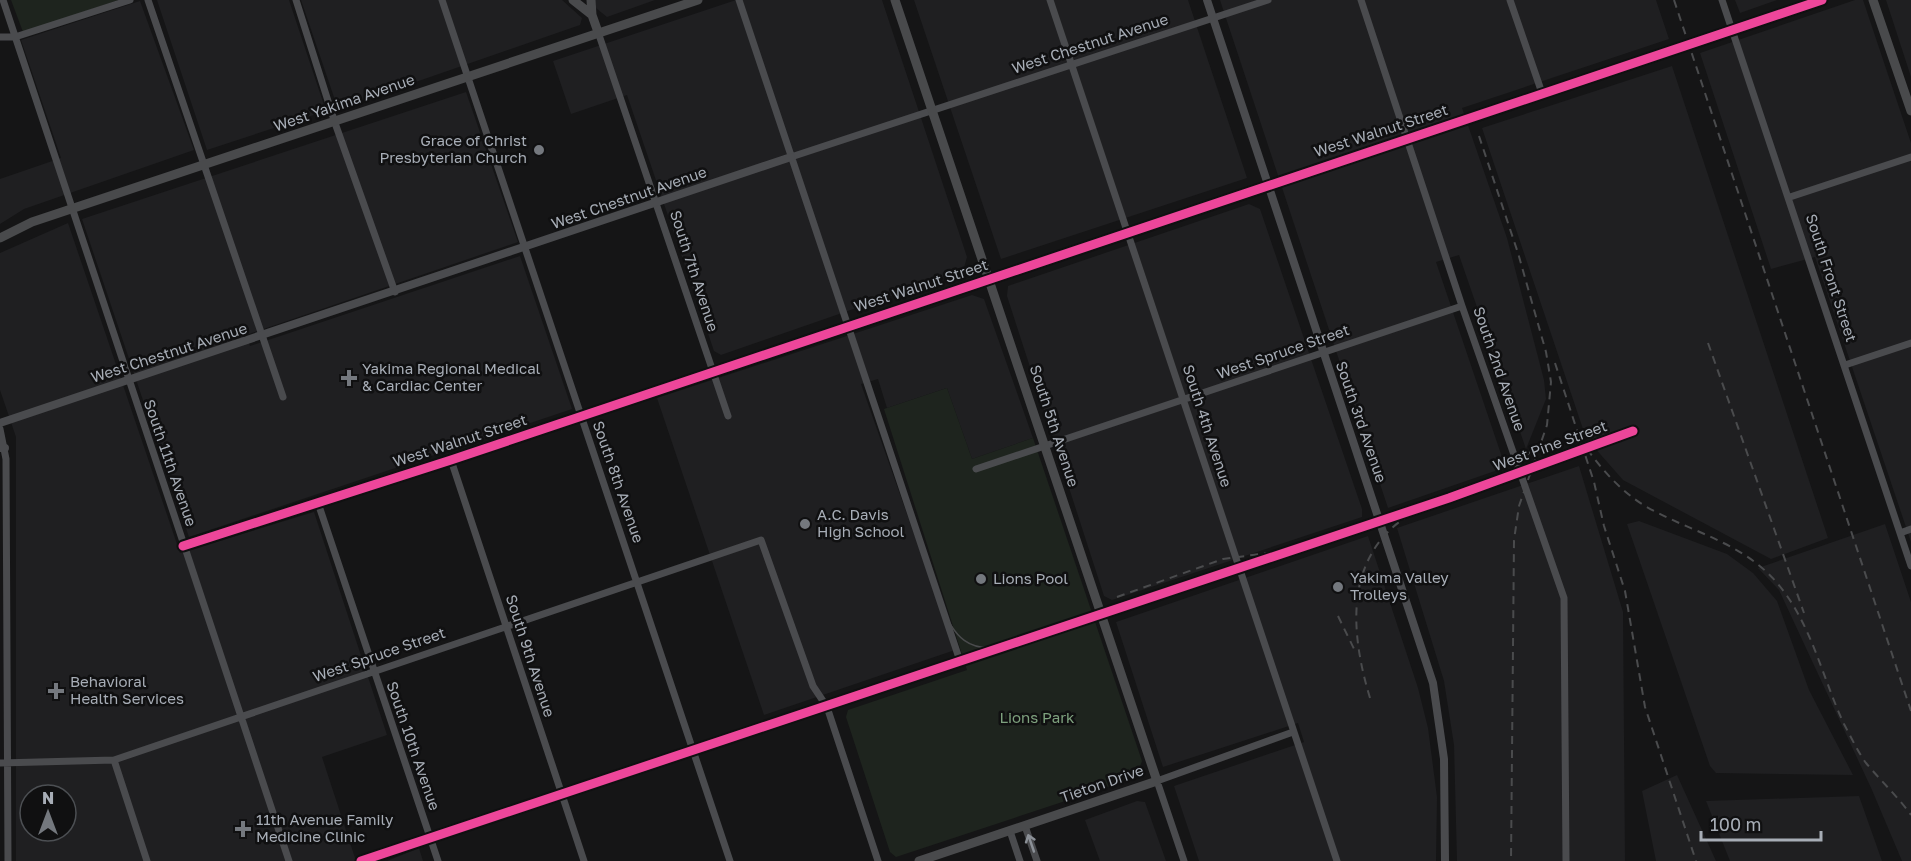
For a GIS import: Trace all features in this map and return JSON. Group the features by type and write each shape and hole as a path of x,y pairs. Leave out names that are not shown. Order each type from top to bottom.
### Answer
{"main road":[{"path":"573,0 592,15"},
{"path":"591,0 592,15 598,32"},
{"name":"West Yakima Avenue","path":"0,238 32,222 335,123 698,0"},
{"name":"South 5th Avenue","path":"895,0 1156,781"},
{"path":"1874,0 1911,111"},
{"name":"Tieton Drive","path":"919,861 1156,781"}],"street":[{"name":"South 11th Avenue","path":"3,0 289,861"},
{"path":"0,37 15,37 130,0"},
{"path":"148,0 283,397"},
{"path":"296,0 335,123 395,292"},
{"name":"South 8th Avenue","path":"442,0 730,861"},
{"path":"739,0 960,662"},
{"name":"South 4th Avenue","path":"1050,0 1337,861"},
{"name":"South 3rd Avenue","path":"1207,0 1432,683 1444,759 1445,861"},
{"name":"West Chestnut Avenue","path":"0,423 395,292 790,157 1268,0"},
{"name":"South 2nd Avenue","path":"1361,0 1462,306 1566,608 1566,861"},
{"path":"1510,0 1542,93"},
{"name":"South Front Street","path":"1722,0 1790,197 1911,566"},
{"path":"1693,44 1822,0"},
{"name":"South 7th Avenue","path":"598,32 728,416"},
{"name":"West Walnut Street","path":"183,546 451,460 847,325 1667,53"},
{"path":"1790,197 1911,157"},
{"name":"West Spruce Street","path":"976,469 1462,306"},
{"path":"1845,365 1911,343"},
{"path":"0,429 3,448 4,763 8,861"},
{"name":"West Pine Street","path":"360,861 1380,522 1633,431"},
{"name":"South 9th Avenue","path":"451,460 584,861"},
{"name":"South 10th Avenue","path":"318,503 438,861"},
{"path":"1900,533 1911,530"},
{"name":"West Spruce Street","path":"4,763 114,760 761,540 813,686 827,707"},
{"path":"827,707 878,861"},
{"name":"Tieton Drive","path":"1156,781 1293,732"},
{"path":"114,760 147,861"},
{"name":"South 5th Avenue","path":"1156,781 1184,861"},
{"path":"1025,826 1037,861"},
{"path":"1010,831 1020,861"}],"shaded area":[{"path":"157,0 289,0 326,111 207,150"},
{"path":"301,0 562,0 582,18 580,25 338,109"},
{"path":"586,0 655,0 607,17"},
{"path":"736,0 882,0 967,257 963,271 721,355 714,351 627,95 571,114 553,61"},
{"path":"914,0 1188,0 1247,178 1001,259"},
{"path":"1220,0 1656,0 1669,39 1462,108 1507,238 1544,380 1546,399 1526,449 1459,255 1436,262 1502,457 1495,471 1388,508"},
{"path":"1735,0 1777,0 1740,13"},
{"path":"1855,0 1863,0 1911,143 1911,542 1815,257 1771,269 1700,53"},
{"path":"1886,0 1911,0 1911,77"},
{"path":"140,1 194,150 24,209 0,224 0,179 61,158 21,40"},
{"path":"1672,66 1828,538 1771,559 1623,480 1586,438 1482,128"},
{"path":"466,92 518,242 246,335 250,346 520,256 572,409 189,537 82,219"},
{"path":"1249,204 1260,209 1362,509 1362,517 1112,600 1104,596 1007,296 1008,286"},
{"path":"68,223 180,553 314,512 387,735 322,757 356,861 16,861 16,437 0,390 0,253"},
{"name":"A.C. Davis High School","path":"972,295 984,299 1033,438 972,459 947,388 887,408 878,379 861,384 955,650 764,715 657,398"},
{"path":"1579,466 1623,612 1625,861 1457,861 1454,745 1444,681 1397,528"},
{"path":"1639,521 1727,554 1753,573 1777,601 1809,690 1853,775 1716,773 1710,766 1627,524"},
{"path":"1885,524 1911,602 1911,861 1902,861 1872,790 1779,590 1758,568"},
{"path":"1368,536 1418,688 1428,728 1437,797 1436,861 1199,861 1174,786 1304,742 1298,723 1163,767 1116,622"},
{"path":"1677,775 1716,861 1656,861 1642,791"},
{"path":"1859,796 1882,861 1730,861 1706,801"},
{"path":"1137,801 1145,802 1166,861 1100,861 1085,820"},
{"path":"419,848 423,861 387,861"}],"green space":[{"path":"11,0 119,0 23,32"},
{"name":"Lions Park","path":"947,388 972,459 1033,438 1142,761 1138,772 1129,780 896,857 890,852 846,717 848,710 967,670 884,409"}],"tunnel":[{"path":"1667,53 1693,44"}],"tram line":[{"path":"940,602 951,625 964,640 983,647 1008,645"}],"railway":[{"path":"1674,0 1911,711"},
{"path":"1479,136 1518,253 1546,352 1551,382 1547,425 1519,506 1514,540 1511,861"},
{"path":"1708,343 1804,613"},
{"path":"1555,363 1594,482 1604,526 1625,591 1645,707 1696,861"},
{"path":"1478,488 1510,471 1535,445"},
{"path":"1587,449 1613,480 1636,500 1749,558 1778,584 1800,617 1836,706 1857,749 1866,763 1911,815"},
{"path":"1370,698 1362,669 1358,641 1356,613 1359,587 1367,562 1381,540 1401,521 1428,505"},
{"path":"1221,574 1253,559 1348,532"},
{"path":"1117,597 1223,559 1275,552"},
{"path":"1338,616 1356,653"}],"cycle path":[{"path":"183,546 451,460 1822,0"},
{"path":"361,861 1449,498 1633,431"}],"place":[{"name":"Grace of Christ Presbyterian Church","path":"539,150"},
{"name":"Yakima Regional Medical & Cardiac Center","path":"349,378"},
{"name":"A.C. Davis High School","path":"805,524"},
{"name":"Lions Pool","path":"981,579"},
{"name":"Yakima Valley Trolleys","path":"1338,587"},
{"name":"Behavioral Health Services","path":"56,691"},
{"name":"11th Avenue Family Medicine Clinic","path":"243,829"}]}
